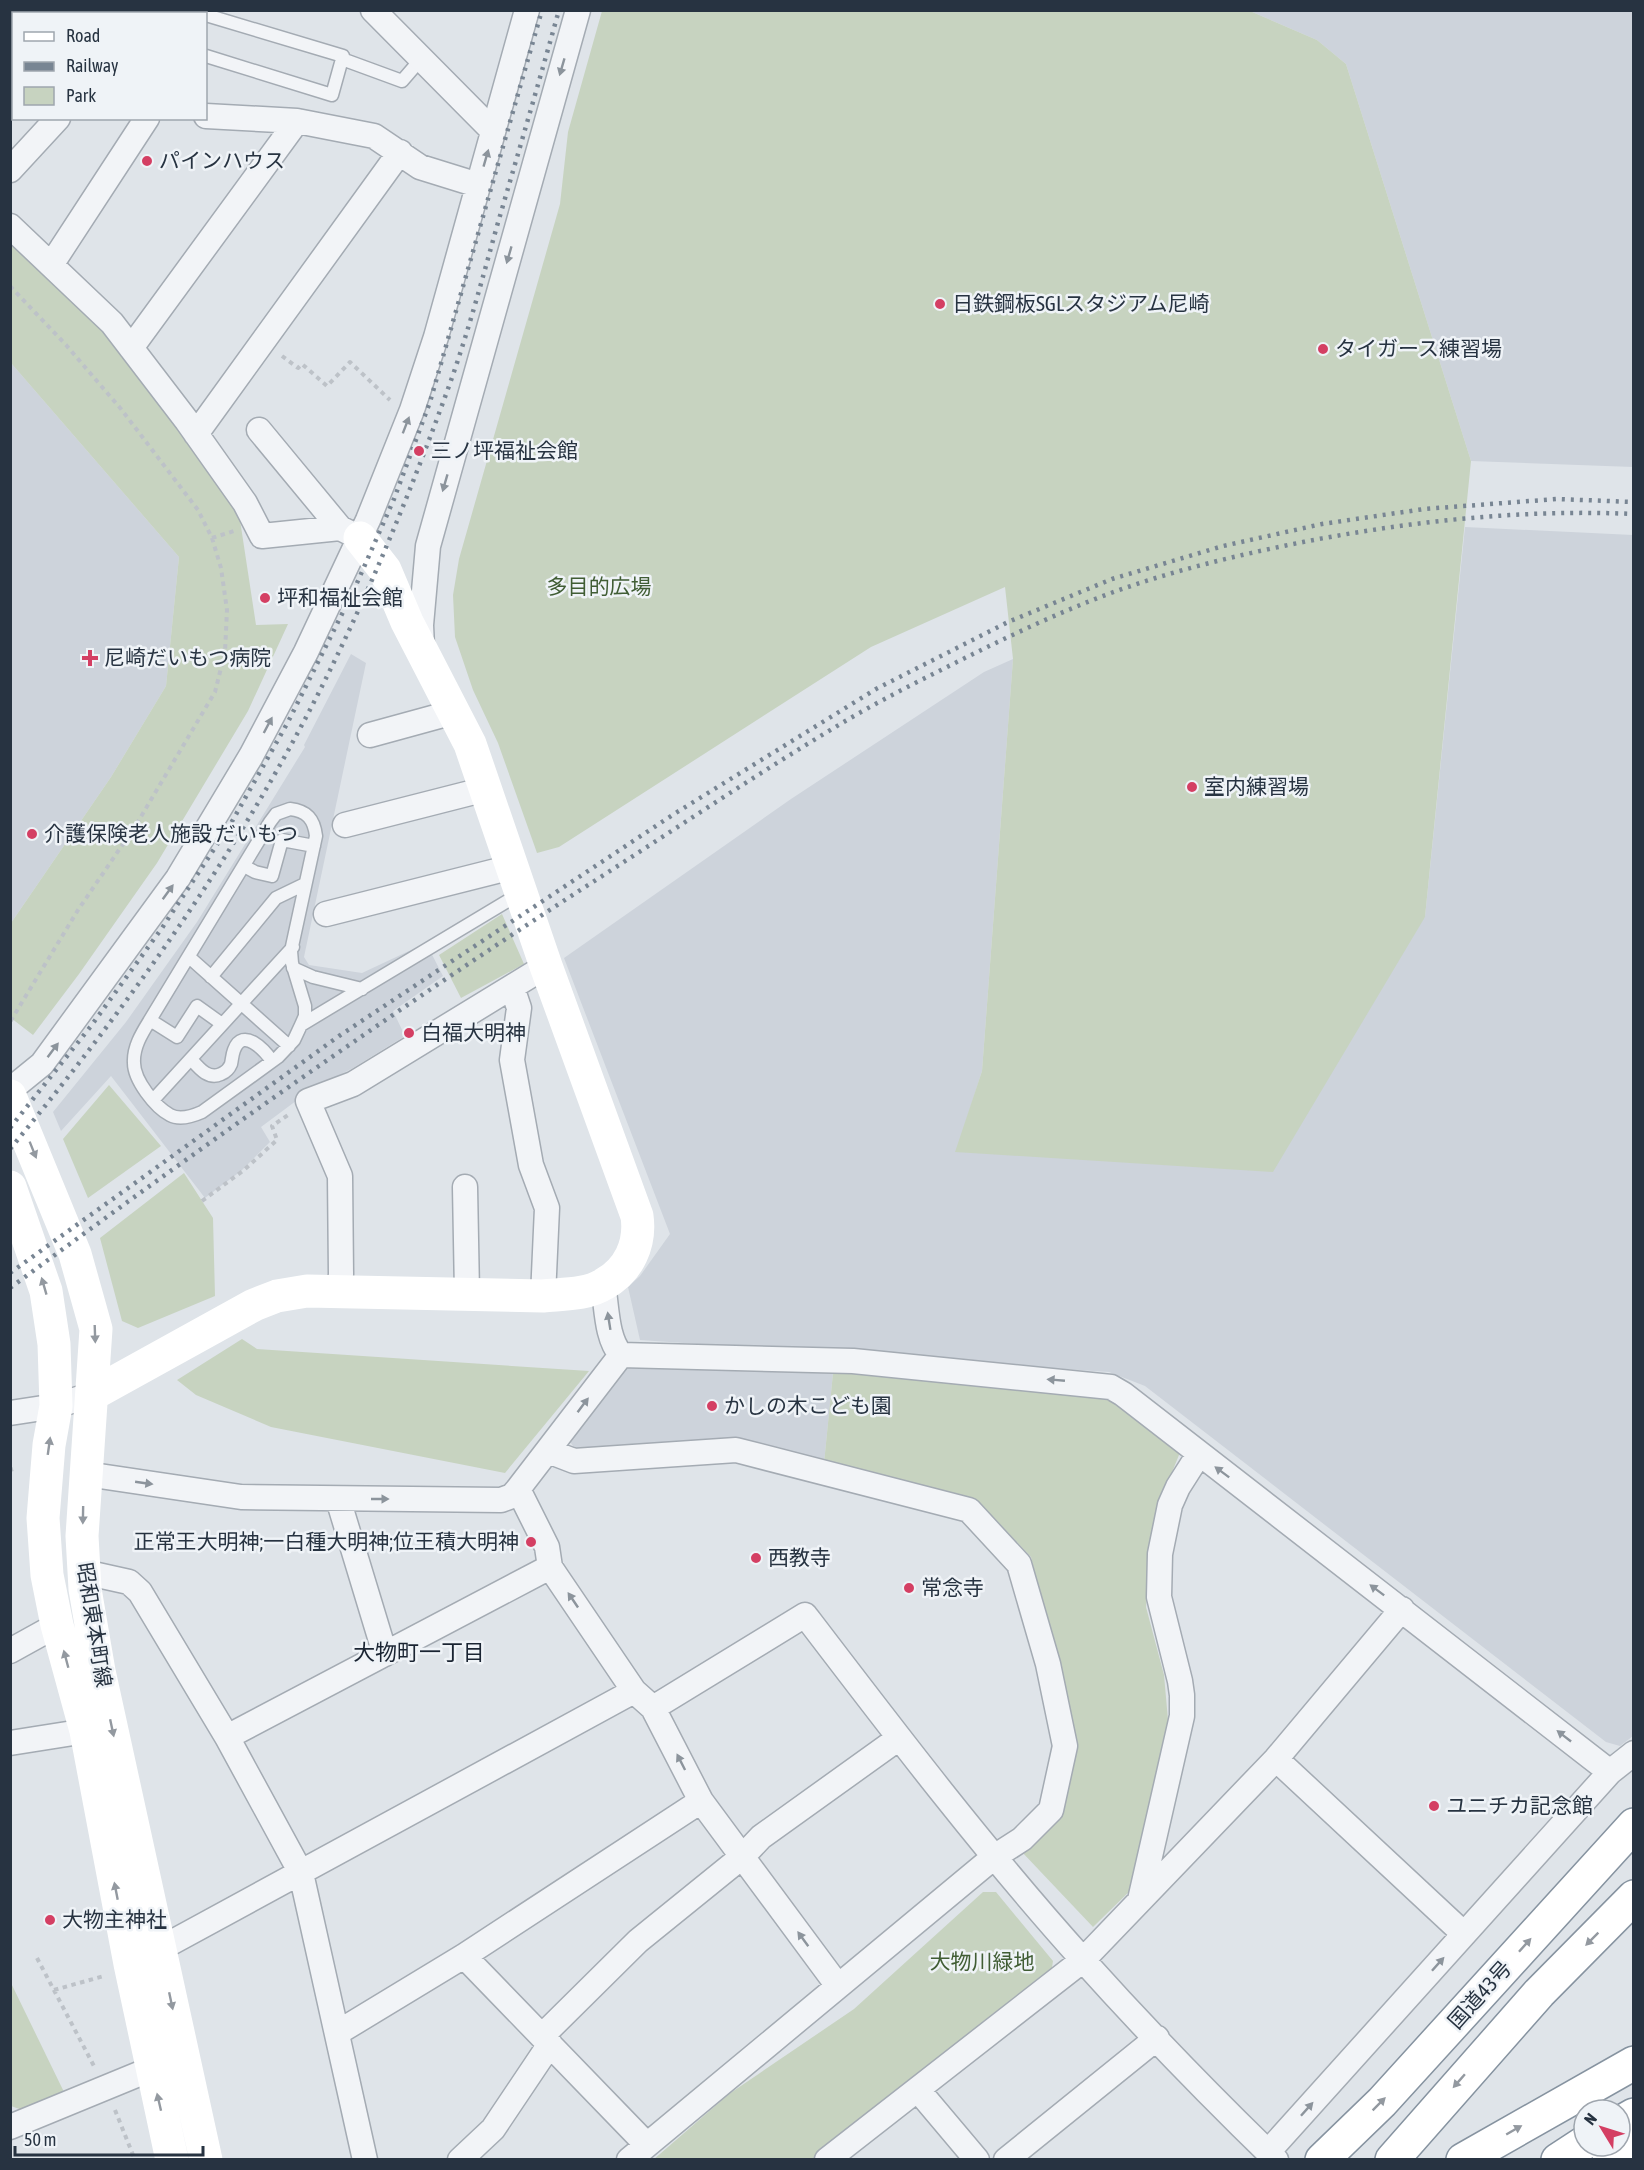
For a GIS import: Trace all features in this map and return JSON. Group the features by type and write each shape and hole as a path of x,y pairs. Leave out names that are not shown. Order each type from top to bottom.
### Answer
{"main road":[{"path":"93,1394 254,1305 277,1296 339,1292 543,1296 576,1293 603,1285 629,1259 638,1243 637,1216 546,966 470,744 422,651 385,570 350,533"},
{"name":"昭和東本町線","path":"10,1096 75,1254 96,1329 83,1506 85,1589 99,1671 206,2160"},
{"name":"昭和東本町線","path":"10,1187 46,1291 54,1344 56,1406 49,1445 43,1518 47,1575 57,1625 86,1731 119,1970 151,2069 172,2160"},
{"name":"国道43号","path":"1322,2160 1382,2102 1634,1826"},
{"name":"国道43号","path":"1392,2160 1462,2077 1539,1993 1634,1898"},
{"path":"1463,2160 1634,2063"},
{"path":"1609,2160 1634,2146"},
{"path":"1558,2160 1572,2151"}],"street":[{"path":"373,10 493,131"},
{"path":"10,1090 42,1064 178,879 251,756 306,652 350,533 412,410 436,337 527,10"},
{"path":"422,651 428,546 578,10"},
{"path":"207,116 297,121 374,136 420,167 478,185"},
{"path":"10,170 56,120"},
{"path":"51,265 146,120"},
{"path":"131,348 297,121"},
{"path":"196,434 400,152"},
{"path":"10,226 112,323 245,503 262,536 350,533"},
{"path":"259,430 350,533"},
{"path":"370,735 454,712"},
{"path":"345,825 486,789"},
{"path":"326,914 517,880"},
{"path":"339,1292 341,1274 340,1176 308,1101 352,1084 546,966"},
{"path":"512,987 519,1008 512,1060 531,1165 547,1208 543,1296"},
{"path":"465,1186 467,1293"},
{"path":"603,1285 611,1337 616,1350 621,1355 853,1361 1111,1387 1402,1609 1610,1772"},
{"path":"86,1474 241,1497 501,1500 512,1496 518,1489 621,1355"},
{"path":"10,1413 56,1406 93,1394"},
{"path":"464,1956 546,2040 638,2152 994,1857 1022,1839 1051,1809 1065,1746 1048,1664 1019,1564 969,1510 736,1450 574,1461 548,1451"},
{"path":"1139,1901 1182,1716 1180,1681 1159,1597 1160,1554 1165,1522 1178,1487 1200,1454"},
{"path":"518,1489 547,1547 550,1567 634,1691 653,1708 701,1801 838,1986"},
{"path":"338,1499 385,1654"},
{"path":"227,1737 550,1567"},
{"path":"84,1572 123,1580 136,1588 227,1737 301,1873 365,2160"},
{"path":"827,2160 1083,1960 1276,1759 1402,1609"},
{"path":"653,1708 805,1616 994,1857 1083,1960 1272,2156 1464,1934 1610,1772 1634,1753"},
{"path":"10,1651 57,1625"},
{"path":"119,1970 160,1950 634,1691"},
{"path":"10,1743 86,1731"},
{"path":"460,2160 494,2129 546,2040 638,1941 743,1856 761,1837 899,1738"},
{"path":"1276,1759 1464,1934"},
{"path":"338,2033 464,1956 701,1801"},
{"path":"1006,2160 1157,2038"},
{"path":"10,2127 151,2069"},
{"path":"918,2090 978,2160"}],"lane":[{"path":"207,15 343,56 332,95 207,56"},
{"path":"342,59 402,81 421,59"},
{"path":"290,809 307,814 315,824 316,836 292,947 293,968 305,1006 305,1016 289,1046 272,1061 194,1116 172,1116 139,1083 133,1062 137,1044 244,866 276,814 290,809"},
{"path":"244,866 255,872 272,876 282,840 314,846"},
{"path":"301,1025 362,989 517,880"},
{"path":"211,977 276,898 305,884"},
{"path":"154,1099 292,947"},
{"path":"189,957 289,1046"},
{"path":"293,968 313,977 362,989"},
{"path":"150,1020 177,1037 197,1006 222,1024"},
{"path":"191,1059 208,1075 215,1076 230,1067 233,1051 237,1045 244,1041 252,1041 261,1046 272,1061"}],"path":[{"path":"10,286 66,345 121,410 198,510 212,538 222,568 227,610 225,652 215,692 136,825 78,910 10,1022"},
{"path":"263,342 298,368 302,364 327,386 350,362 392,401"},
{"path":"202,1201 244,1170 277,1140 272,1126 308,1101"},
{"path":"38,1958 105,2087 135,2160"},
{"path":"54,1990 119,1970"}],"shaded area":[{"path":"1250,11 1633,11 1633,467 1471,461 1346,64 1317,40"},
{"name":"尼崎だいもつ病院","path":"11,363 179,557 166,686 111,777 11,923"},
{"path":"1465,527 1633,535 1633,1736 1620,1746 1606,1742 1145,1386 1109,1372 640,1340 628,1287 640,1276 670,1234 564,958 791,799 984,672 1013,659 982,1071 956,1152 1425,917"},
{"path":"351,654 366,663 304,957 309,965 362,973 426,943 443,976 393,1011 405,1036 353,1068 312,1089 261,1127 270,1142 241,1171 205,1198 111,1076 61,1131 53,1112 126,1022 197,922 305,747"},
{"name":"かしの木こども園","path":"639,1363 833,1373 824,1463 578,1454 569,1440 622,1371"}],"green space":[{"name":"多目的広場","path":"602,11 1250,11 1317,40 1346,64 1471,461 1425,917 1273,1172 955,1152 982,1071 1013,659 1005,587 871,647 559,847 537,853 498,743 473,690 455,637 453,595 459,559 560,204 568,132"},
{"path":"10,241 98,325 238,507 256,625 288,624 248,711 157,863 33,1035 11,1018 11,923 111,777 166,686 179,557 11,363"},
{"path":"502,914 524,964 461,998 439,955"},
{"path":"109,1085 161,1146 88,1198 63,1139"},
{"path":"184,1173 213,1218 215,1296 138,1328 122,1321 100,1238"},
{"path":"242,1339 257,1349 589,1371 505,1473 271,1427 196,1395 177,1380"},
{"path":"833,1373 957,1378 1106,1393 1181,1450 1162,1497 1151,1553 1146,1607 1164,1675 1168,1720 1135,1886 1093,1927 1021,1851 1061,1817 1076,1745 1031,1557 978,1501 824,1463"},
{"name":"大物川緑地","path":"983,1892 996,1892 1053,1961 1051,1974 813,2159 653,2160 729,2094 854,2009"},
{"path":"10,1981 64,2092 25,2111 11,2106"}],"railway":[{"path":"10,1128 91,1026 162,928 230,825 288,722 353,592 394,499 430,402 542,10"},
{"path":"10,1149 101,1035 186,916 264,793 333,664 395,527 456,366 559,10"},
{"path":"10,1273 339,1036 674,814 876,689 1008,622 1112,579 1223,546 1322,524 1424,509 1557,499 1634,502"},
{"path":"10,1288 294,1083 585,887 842,723 907,687 1010,636 1125,588 1213,562 1303,542 1385,528 1468,518 1551,513 1634,514"}],"place":[{"name":"パインハウス","path":"147,161"},
{"name":"日鉄鋼板SGLスタジアム尼崎","path":"940,304"},
{"name":"タイガース練習場","path":"1323,349"},
{"name":"三ノ坪福祉会館","path":"419,451"},
{"name":"坪和福祉会館","path":"265,598"},
{"name":"尼崎だいもつ病院","path":"90,658"},
{"name":"室内練習場","path":"1192,787"},
{"name":"介護保険老人施設 だいもつ","path":"32,834"},
{"name":"白福大明神","path":"409,1033"},
{"name":"かしの木こども園","path":"712,1406"},
{"name":"正常王大明神;一白種大明神;位王積大明神","path":"531,1542"},
{"name":"西教寺","path":"756,1558"},
{"name":"常念寺","path":"909,1588"},
{"name":"ユニチカ記念館","path":"1434,1806"},
{"name":"大物主神社","path":"50,1920"}],"district":[{"name":"大物町一丁目","path":"419,1652"}]}
